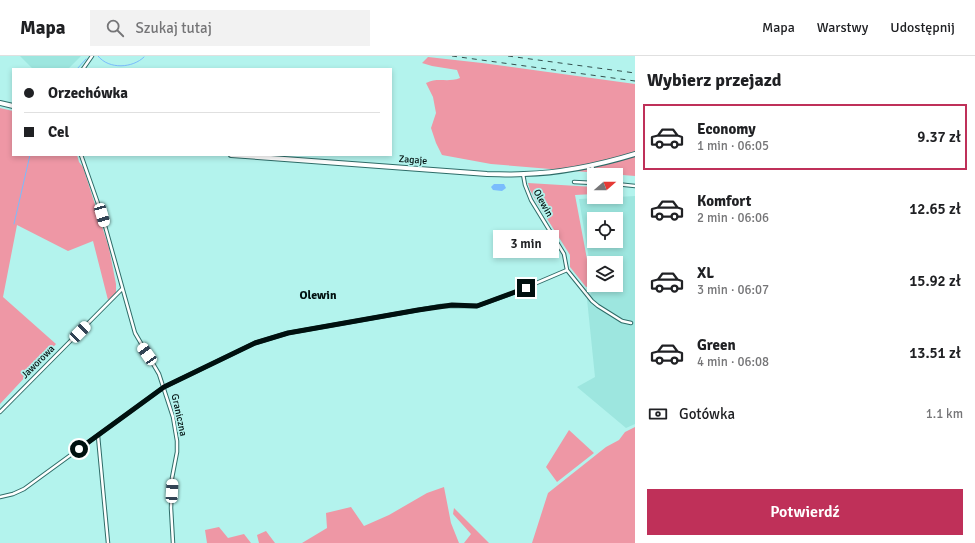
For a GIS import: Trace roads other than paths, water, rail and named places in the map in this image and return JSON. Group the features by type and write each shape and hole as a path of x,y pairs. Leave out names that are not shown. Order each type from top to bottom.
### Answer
{"main road":[{"path":"0,103 12,106"},
{"name":"Zagaje","path":"244,156 487,174 523,174 592,166 635,154"}],"street":[{"path":"84,68 92,56"},
{"name":"Graniczna","path":"81,156 102,215 135,333 142,347 156,367 173,417 177,441 177,452 172,478 171,508 173,543"},
{"name":"Olewin","path":"523,174 524,185 531,200 564,254 567,270 598,306 622,321 631,323"},
{"path":"574,182 587,183"},
{"path":"623,185 635,186"},
{"path":"0,497 13,494 24,489 164,387 255,343 279,336 441,306 477,306 513,293 567,270"},
{"name":"Jaworowa","path":"0,412 122,289"},
{"path":"98,436 108,543"}],"water":[{"path":"494,184 504,184 506,188 502,191 493,190 491,187"}],"waterway":[{"path":"98,56 108,64 121,66 134,63 144,57"},
{"path":"78,68 86,59"},
{"path":"14,224 30,156"}],"railway":[{"path":"452,56 635,81"},
{"path":"508,56 635,73"}],"district":[{"name":"Olewin","path":"318,295"}]}
